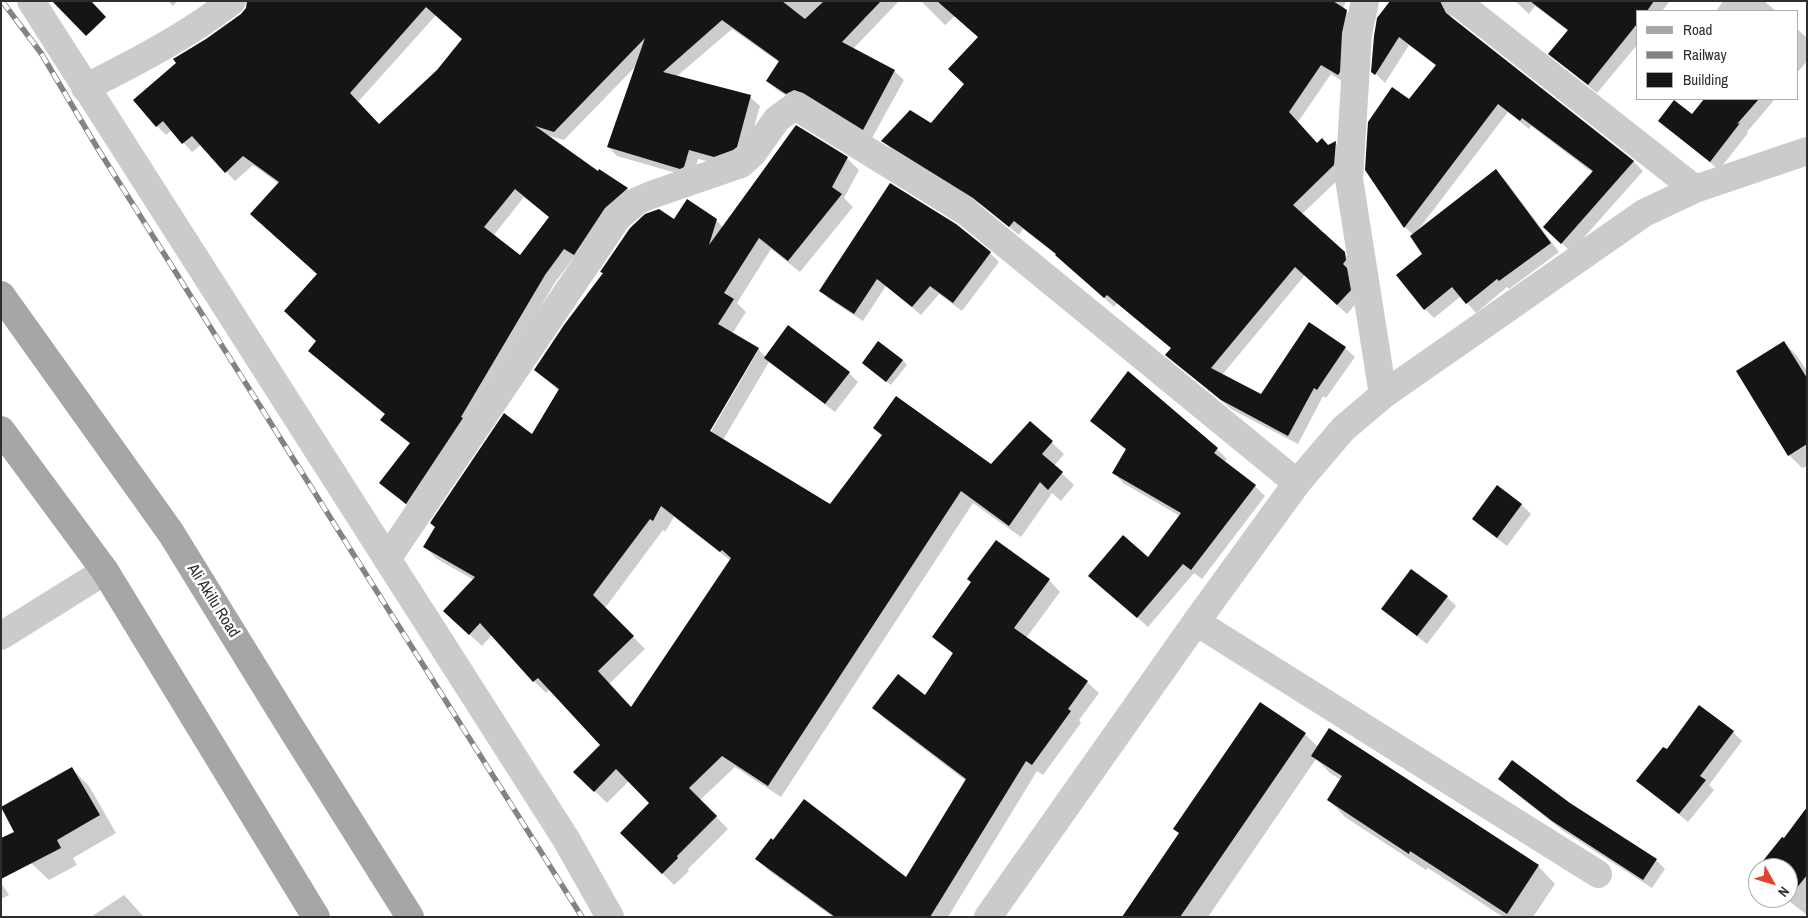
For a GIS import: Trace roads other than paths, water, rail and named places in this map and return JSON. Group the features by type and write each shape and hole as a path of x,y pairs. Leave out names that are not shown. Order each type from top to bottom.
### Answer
{"main road":[{"name":"Ali Akilu Road","path":"1,295 171,532 410,917"},
{"path":"1,430 105,571 316,917"}],"street":[{"path":"31,1 566,839 610,917"},
{"path":"86,88 145,57 211,18 232,1"},
{"path":"1365,1 1358,34 1349,179 1383,395"},
{"path":"1456,1 1695,188"},
{"path":"387,559 618,218 637,201 741,164 752,154 778,119 795,106 964,211 1297,483"},
{"path":"988,917 1196,622 1297,483 1343,429 1383,395 1644,213 1695,188 1807,151"},
{"path":"1,636 105,571"},
{"path":"1196,622 1598,874"}],"railway":[{"path":"2,1 41,53 98,149 582,917"}]}
